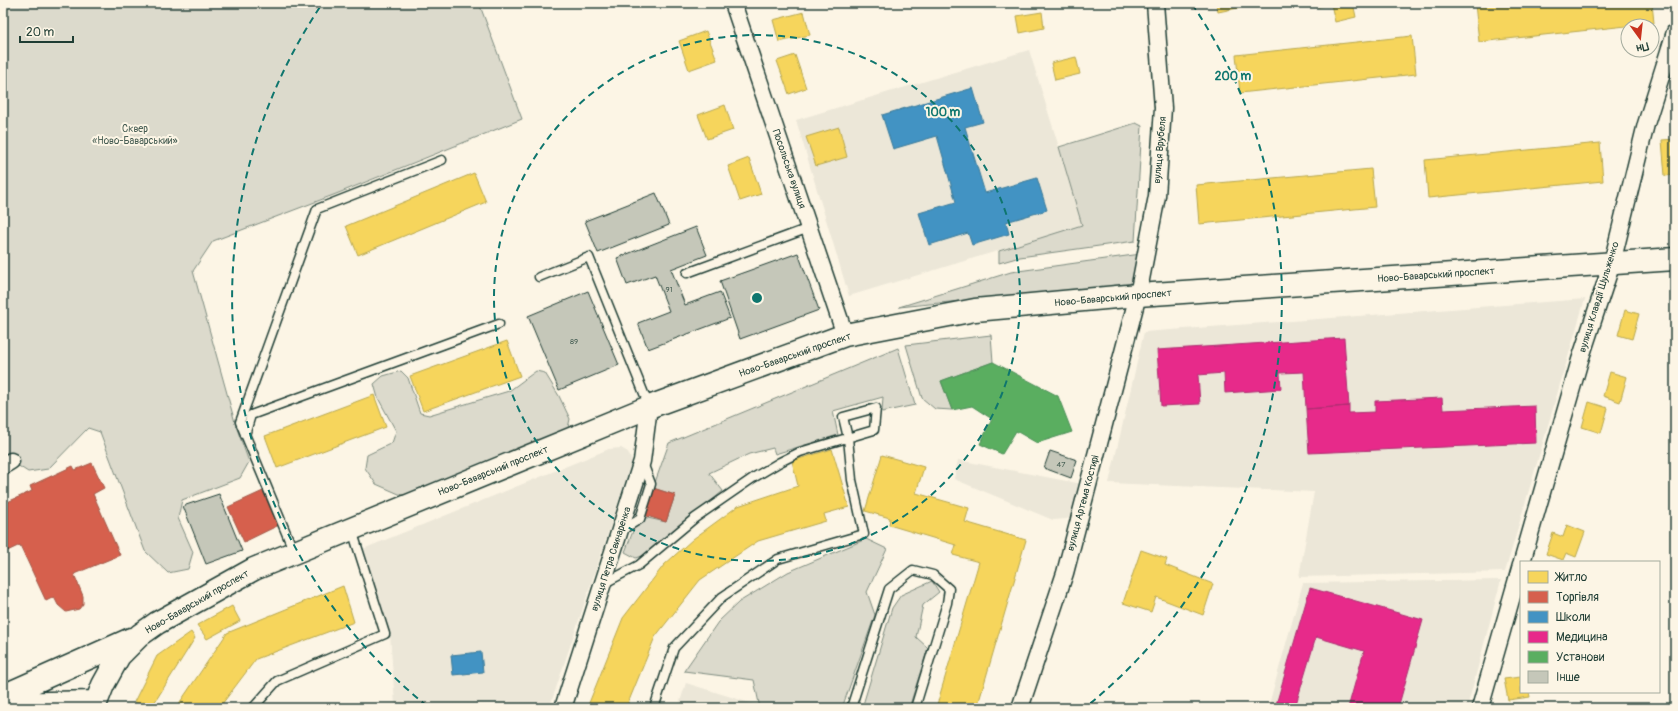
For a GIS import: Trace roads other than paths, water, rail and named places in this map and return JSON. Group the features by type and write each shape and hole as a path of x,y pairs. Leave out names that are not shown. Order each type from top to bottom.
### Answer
{"main road":[{"name":"Ново-Баварський проспект","path":"3,704 95,705 119,656 140,635 157,623 254,569 649,407 845,336 975,310 1138,295 1675,258"},
{"path":"3,696 140,635"}],"street":[{"name":"Посольська вулиця","path":"733,3 845,336"},
{"name":"вулиця Врубеля","path":"1138,295 1156,196 1164,108 1154,3"},
{"name":"вулиця Клавдії Шульженко","path":"1522,561 1580,360 1612,263 1646,124 1675,32"},
{"name":"вулиця Артема Костирі","path":"1020,708 1065,572 1138,295"},
{"name":"вулиця Петра Свинаренка","path":"563,708 642,461 649,407"},
{"path":"1480,708 1520,568"}],"lane":[{"path":"294,552 240,422 317,209 442,160"},
{"path":"687,273 809,228"},
{"path":"539,277 589,257 649,407"},
{"path":"245,435 251,415 498,324"},
{"path":"602,585 639,566 695,518 753,478 800,452 848,438 874,430 876,408 843,417 848,438 852,480 864,534 778,559 722,597 674,648 654,708"},
{"path":"253,708 278,681 386,634 352,529"},
{"path":"851,708 889,588 913,570 933,575 949,589 947,603 915,708"}],"park label":[{"name":"Сквер «Ново-Баварський»","path":"135,134"}]}
